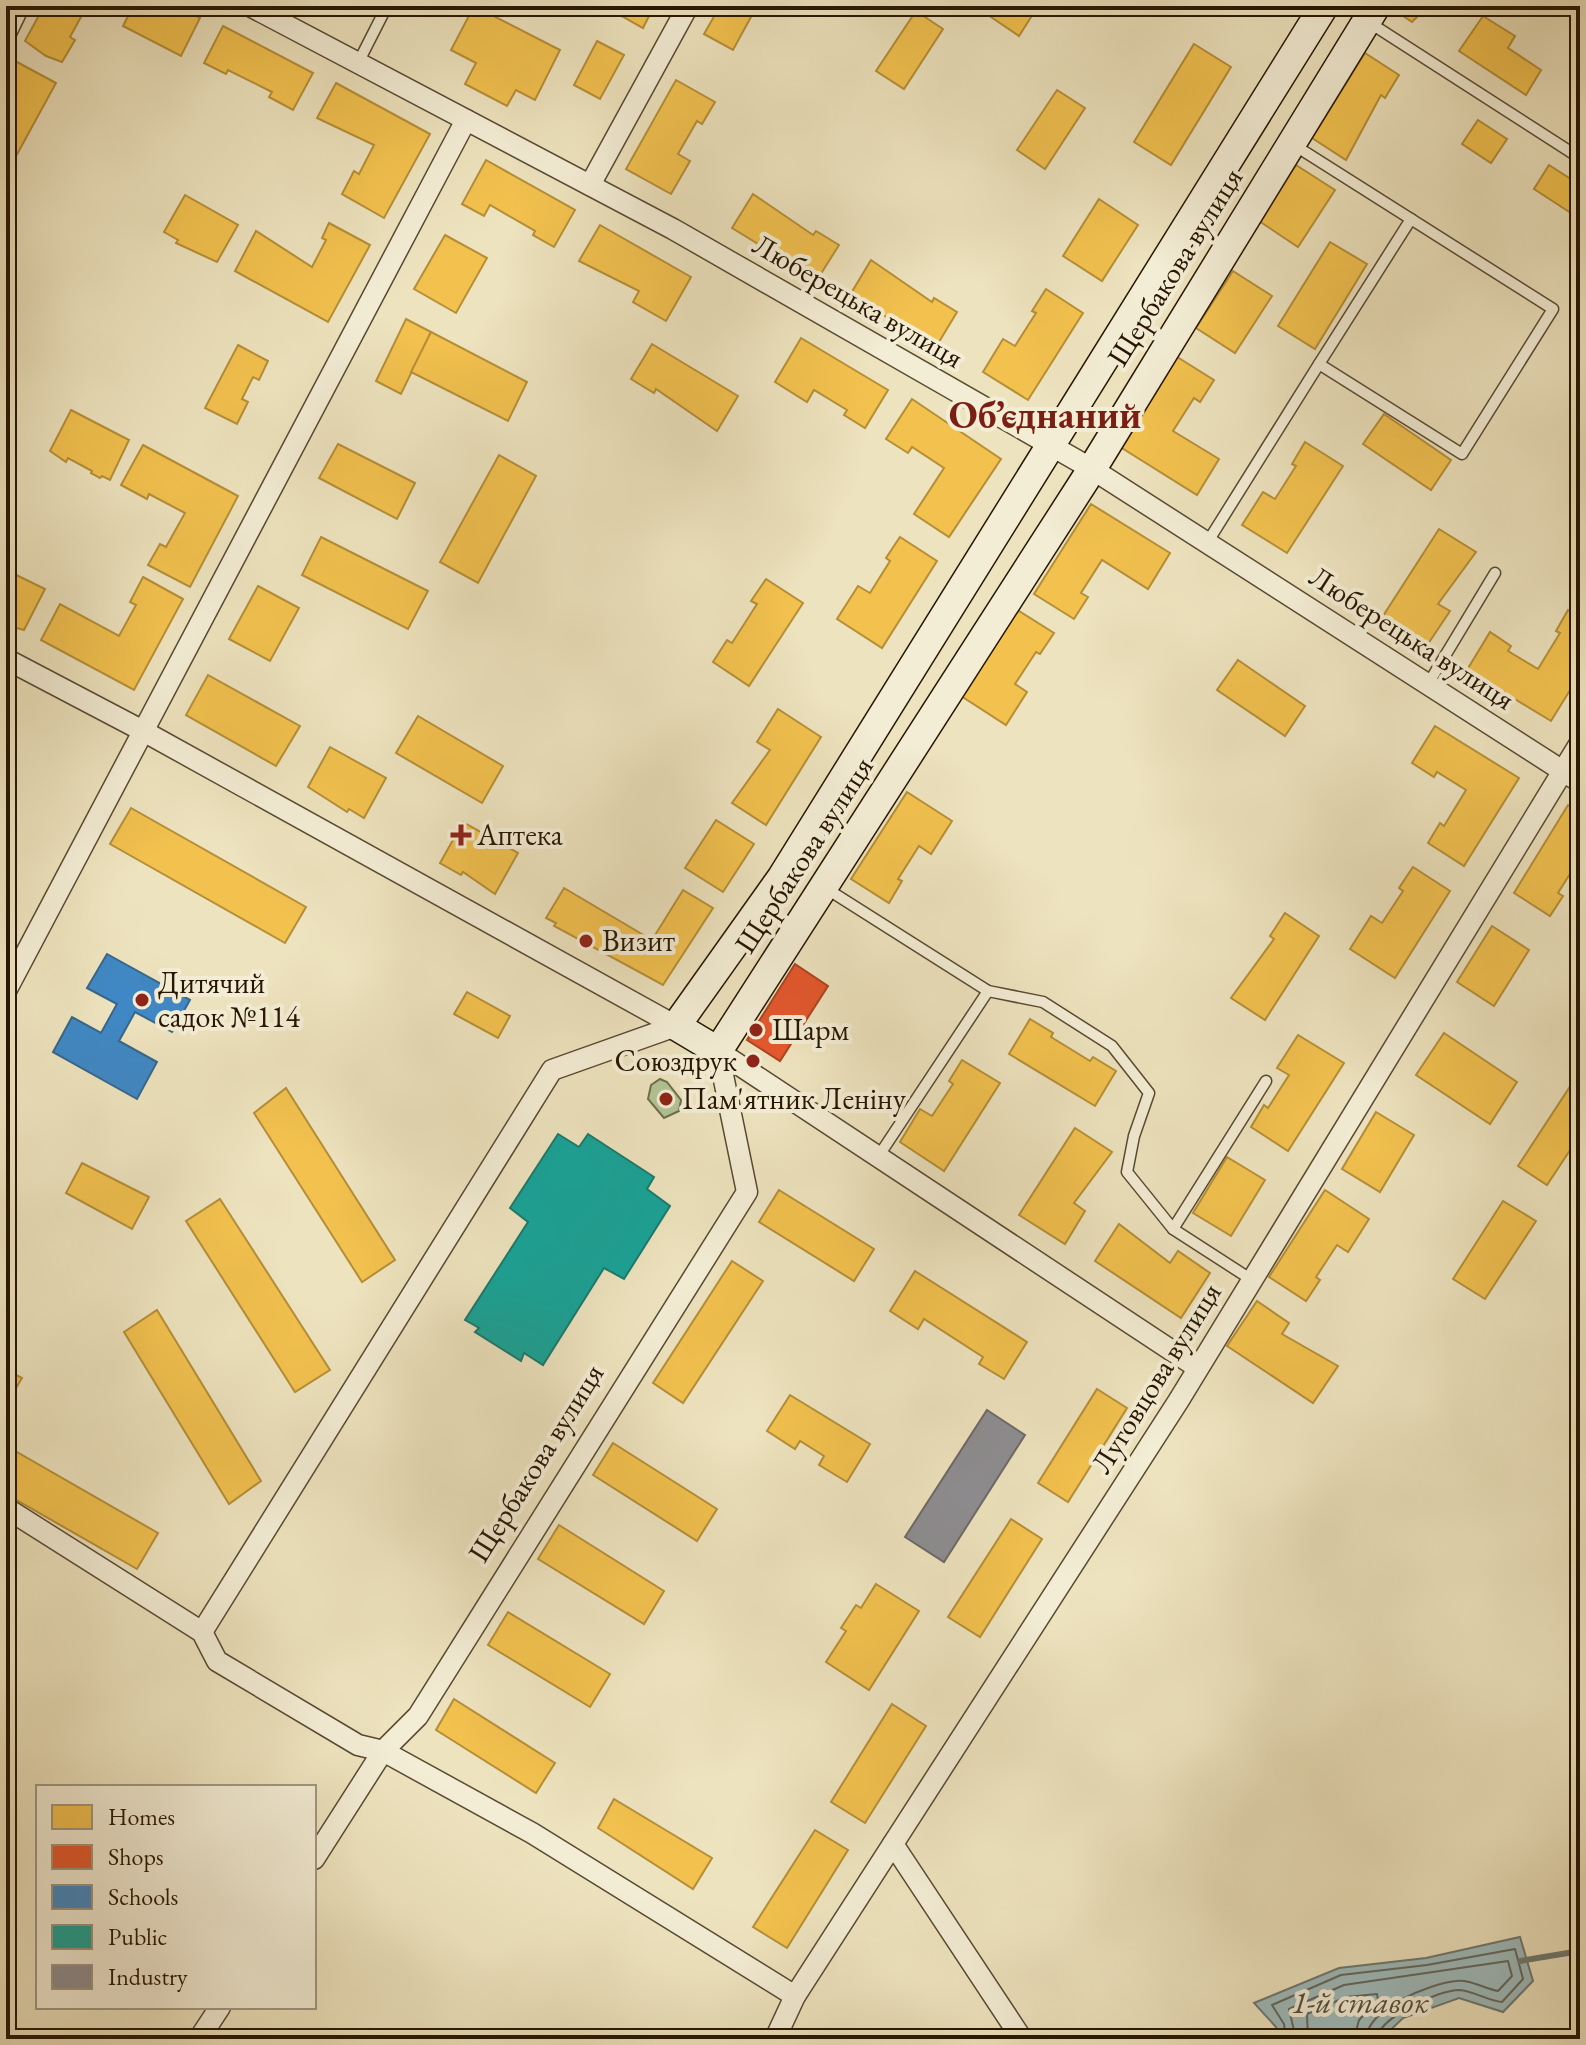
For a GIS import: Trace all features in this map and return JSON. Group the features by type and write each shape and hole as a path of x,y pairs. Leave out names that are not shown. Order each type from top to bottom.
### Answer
{"street":[{"path":"6,33 19,6"},
{"name":"Люберецька вулиця","path":"250,6 673,229 1092,469 1571,776"},
{"path":"590,185 688,6"},
{"name":"Щербакова вулиця","path":"676,1026 782,877 1324,6"},
{"name":"Щербакова вулиця","path":"316,1856 383,1751 418,1716 747,1192 718,1051 1092,469 1371,13"},
{"path":"6,991 466,120"},
{"path":"6,659 145,732 676,1026 1198,1368"},
{"name":"Луговцова вулиця","path":"775,2039 795,1996 1198,1368 1571,776 1580,743"},
{"path":"202,1632 552,1070 676,1026"},
{"path":"6,1508 202,1632 217,1661 358,1745 383,1751 532,1833 795,1996"},
{"path":"893,1844 1022,2039"},
{"path":"199,2039 219,2009"}],"lane":[{"path":"358,63 387,6"},
{"path":"1371,13 1580,158"},
{"path":"1291,144 1553,309 1462,454 1319,364"},
{"path":"1207,543 1411,219"},
{"path":"1428,684 1495,573"},
{"path":"824,887 988,991 1043,1002 1112,1046 1149,1093 1134,1136 1127,1172 1173,1229 1252,1280"},
{"path":"878,1157 988,991"},
{"path":"1173,1229 1266,1081"}],"green space":[{"path":"660,1079 667,1082 681,1100 679,1111 664,1118 648,1099 651,1085"}],"water":[{"name":"1-й ставок","path":"1520,1937 1533,1981 1503,2012 1459,1998 1403,2018 1381,2039 1279,2039 1276,2027 1254,2003 1339,1968 1426,1958"}],"building: Homes":[{"path":"44,6 87,6 70,37 75,40 62,62 46,56 25,41"},
{"path":"133,6 177,6 200,18 181,56 123,26"},
{"path":"474,6 560,50 535,100 516,90 507,106 465,84 476,63 451,50"},
{"path":"625,6 654,6 643,28 620,15"},
{"path":"720,6 757,6 733,50 704,34"},
{"path":"999,6 1038,6 1019,36 991,17"},
{"path":"1397,6 1428,6 1412,22 1394,10"},
{"path":"916,11 943,29 904,89 876,71"},
{"path":"1483,16 1515,36 1508,48 1541,70 1526,95 1459,51"},
{"path":"223,26 313,73 293,110 269,97 272,92 228,70 226,74 204,63"},
{"path":"597,41 624,55 600,99 574,85"},
{"path":"1194,44 1231,67 1171,165 1134,142"},
{"path":"1365,53 1399,75 1385,98 1381,95 1346,160 1312,138"},
{"path":"17,62 56,83 9,169 6,81"},
{"path":"676,80 715,102 702,124 697,121 678,154 690,161 671,194 626,169"},
{"path":"336,83 430,134 384,218 342,194 354,171 359,174 374,145 317,118"},
{"path":"1057,90 1085,108 1045,169 1017,150"},
{"path":"1478,120 1507,139 1491,163 1462,144"},
{"path":"486,160 575,210 554,247 533,235 535,231 490,205 484,216 462,204"},
{"path":"1296,165 1335,190 1298,247 1259,221"},
{"path":"1549,165 1580,185 1580,219 1534,189"},
{"path":"753,194 813,235 816,231 839,245 817,280 732,228"},
{"path":"185,195 238,225 217,262 176,243 178,240 164,232"},
{"path":"1099,199 1138,225 1102,281 1063,256"},
{"path":"329,223 370,245 328,322 235,271 256,231 312,267 326,240 322,238"},
{"path":"600,225 691,277 666,321 633,302 639,291 579,261"},
{"path":"445,235 487,258 456,313 414,289"},
{"path":"1330,242 1367,264 1315,349 1278,326"},
{"path":"871,260 932,302 934,298 957,312 936,347 850,295"},
{"path":"1233,271 1272,296 1235,353 1196,328"},
{"path":"1046,289 1083,313 1028,400 983,372 1003,339 1015,346 1036,313 1032,311"},
{"path":"406,319 431,332 401,394 376,381"},
{"path":"431,332 527,382 508,421 411,372"},
{"path":"801,338 888,390 865,428 844,415 847,410 814,390 807,402 775,382"},
{"path":"652,344 738,396 717,431 656,389 654,393 631,379"},
{"path":"238,345 268,361 259,380 253,377 242,399 248,402 237,424 205,408"},
{"path":"1174,355 1214,380 1200,402 1194,398 1173,431 1219,459 1197,495 1117,445"},
{"path":"912,399 1001,459 949,537 914,514 944,468 912,447 908,453 886,439"},
{"path":"71,410 129,440 110,480 100,478 68,458 66,462 50,451"},
{"path":"1384,414 1451,460 1431,490 1363,444"},
{"path":"1305,442 1343,466 1287,553 1242,525 1263,492 1275,499 1296,466 1292,464"},
{"path":"338,444 415,483 397,519 319,478"},
{"path":"143,445 238,496 190,587 148,565 160,544 166,547 185,513 149,494 147,499 121,485"},
{"path":"499,455 536,476 478,583 440,562"},
{"path":"1091,504 1170,553 1148,589 1102,560 1081,593 1088,597 1074,619 1034,594"},
{"path":"1439,529 1476,552 1438,604 1450,611 1428,644 1383,616"},
{"path":"321,537 428,591 408,629 302,575"},
{"path":"900,537 937,561 882,648 837,619 858,586 870,593 890,561 886,558"},
{"path":"6,570 45,589 24,630 6,625"},
{"path":"143,577 183,599 134,690 41,640 60,604 119,636 136,605 130,602"},
{"path":"766,579 803,603 749,686 713,662 727,640 732,643 757,604 751,601"},
{"path":"258,586 299,608 270,661 229,639"},
{"path":"1016,609 1054,633 1040,654 1036,652 1015,684 1027,692 1006,725 961,696"},
{"path":"1568,610 1580,618 1580,674 1551,721 1467,670 1490,632 1511,646 1508,651 1538,669 1560,633 1556,631"},
{"path":"1238,660 1305,706 1285,736 1217,690"},
{"path":"208,675 300,726 276,766 186,715"},
{"path":"778,709 821,737 766,825 732,803 770,750 757,742"},
{"path":"418,716 503,766 482,803 396,753"},
{"path":"1435,726 1519,778 1464,866 1428,843 1440,823 1444,826 1466,790 1437,772 1434,777 1412,763"},
{"path":"330,747 386,778 364,818 349,809 347,812 308,787"},
{"path":"907,792 952,821 931,854 919,846 898,879 902,881 889,903 851,879"},
{"path":"1568,805 1580,812 1580,858 1558,893 1563,896 1550,916 1514,893"},
{"path":"131,808 306,907 285,943 110,844"},
{"path":"716,820 754,844 723,892 685,868"},
{"path":"463,822 518,853 495,894 463,872 461,875 440,863"},
{"path":"1413,867 1450,891 1395,978 1350,949 1371,916 1382,923 1403,891 1399,888"},
{"path":"564,888 652,940 683,890 713,908 663,985 554,926 556,923 546,918"},
{"path":"1285,913 1319,936 1265,1020 1231,998 1274,939 1270,936"},
{"path":"1492,926 1529,950 1494,1006 1457,982"},
{"path":"467,992 510,1016 498,1038 454,1014"},
{"path":"1030,1019 1053,1033 1051,1037 1090,1061 1093,1057 1116,1071 1095,1106 1009,1054"},
{"path":"1444,1033 1517,1082 1490,1124 1416,1075"},
{"path":"1298,1035 1344,1063 1288,1151 1251,1127 1264,1105 1268,1108 1289,1075 1277,1068"},
{"path":"962,1060 1000,1083 944,1171 900,1142 920,1109 932,1116 953,1084 949,1081"},
{"path":"1571,1085 1580,1091 1580,1135 1547,1185 1518,1166"},
{"path":"286,1088 395,1260 362,1282 254,1113"},
{"path":"1376,1112 1414,1135 1380,1192 1342,1169"},
{"path":"1075,1128 1112,1152 1074,1203 1085,1211 1065,1244 1019,1215"},
{"path":"1227,1157 1265,1180 1231,1236 1193,1213"},
{"path":"82,1163 149,1197 132,1229 66,1193"},
{"path":"779,1190 874,1249 854,1281 759,1222"},
{"path":"1325,1190 1369,1219 1348,1252 1337,1245 1316,1277 1320,1280 1306,1301 1269,1277"},
{"path":"220,1199 330,1370 295,1392 186,1221"},
{"path":"1503,1201 1536,1221 1485,1299 1453,1279"},
{"path":"1119,1224 1170,1263 1178,1251 1210,1273 1181,1318 1095,1261"},
{"path":"732,1261 763,1281 683,1403 653,1383"},
{"path":"915,1271 1027,1342 1004,1379 979,1364 983,1357 924,1319 918,1329 890,1311"},
{"path":"1257,1301 1289,1323 1282,1334 1338,1366 1313,1403 1227,1346"},
{"path":"157,1310 261,1481 229,1504 124,1332"},
{"path":"6,1370 22,1378 6,1405"},
{"path":"1097,1389 1127,1408 1068,1502 1038,1483"},
{"path":"790,1395 870,1444 847,1482 819,1465 824,1456 800,1441 795,1449 767,1431"},
{"path":"613,1443 717,1509 697,1541 593,1475"},
{"path":"10,1448 158,1533 137,1569 6,1494 6,1456"},
{"path":"1011,1519 1042,1539 980,1637 948,1617"},
{"path":"559,1525 664,1591 644,1624 538,1559"},
{"path":"876,1584 919,1611 869,1690 826,1662 846,1631 841,1628 856,1605 861,1608"},
{"path":"508,1612 610,1674 590,1707 488,1645"},
{"path":"454,1699 555,1763 536,1793 436,1730"},
{"path":"892,1704 926,1726 865,1823 831,1802"},
{"path":"614,1799 712,1858 693,1889 598,1828"},
{"path":"815,1830 848,1850 787,1948 753,1927"}],"building: Shops":[{"path":"795,964 828,986 780,1061 747,1040"}],"building: Schools":[{"path":"107,954 190,1000 172,1032 135,1012 119,1041 157,1062 137,1099 53,1052 72,1017 101,1033 117,1004 87,988"}],"building: Public":[{"path":"558,1134 579,1147 588,1134 654,1177 647,1189 670,1206 624,1279 604,1268 543,1365 524,1353 521,1361 475,1332 479,1328 465,1320 528,1222 510,1208"}],"building: Industry":[{"path":"987,1410 1025,1435 944,1562 905,1537"}],"waterway":[{"path":"1520,1961 1580,1951"}],"place":[{"name":"Аптека","path":"461,835"},
{"name":"Визит","path":"586,941"},
{"name":"Дитячий садок №114","path":"142,1000"},
{"name":"Шарм","path":"756,1030"},
{"name":"Союздрук","path":"753,1061"},
{"name":"Пам'ятник Леніну","path":"666,1099"}],"district":[{"name":"Об’єднаний","path":"1045,415"}]}
